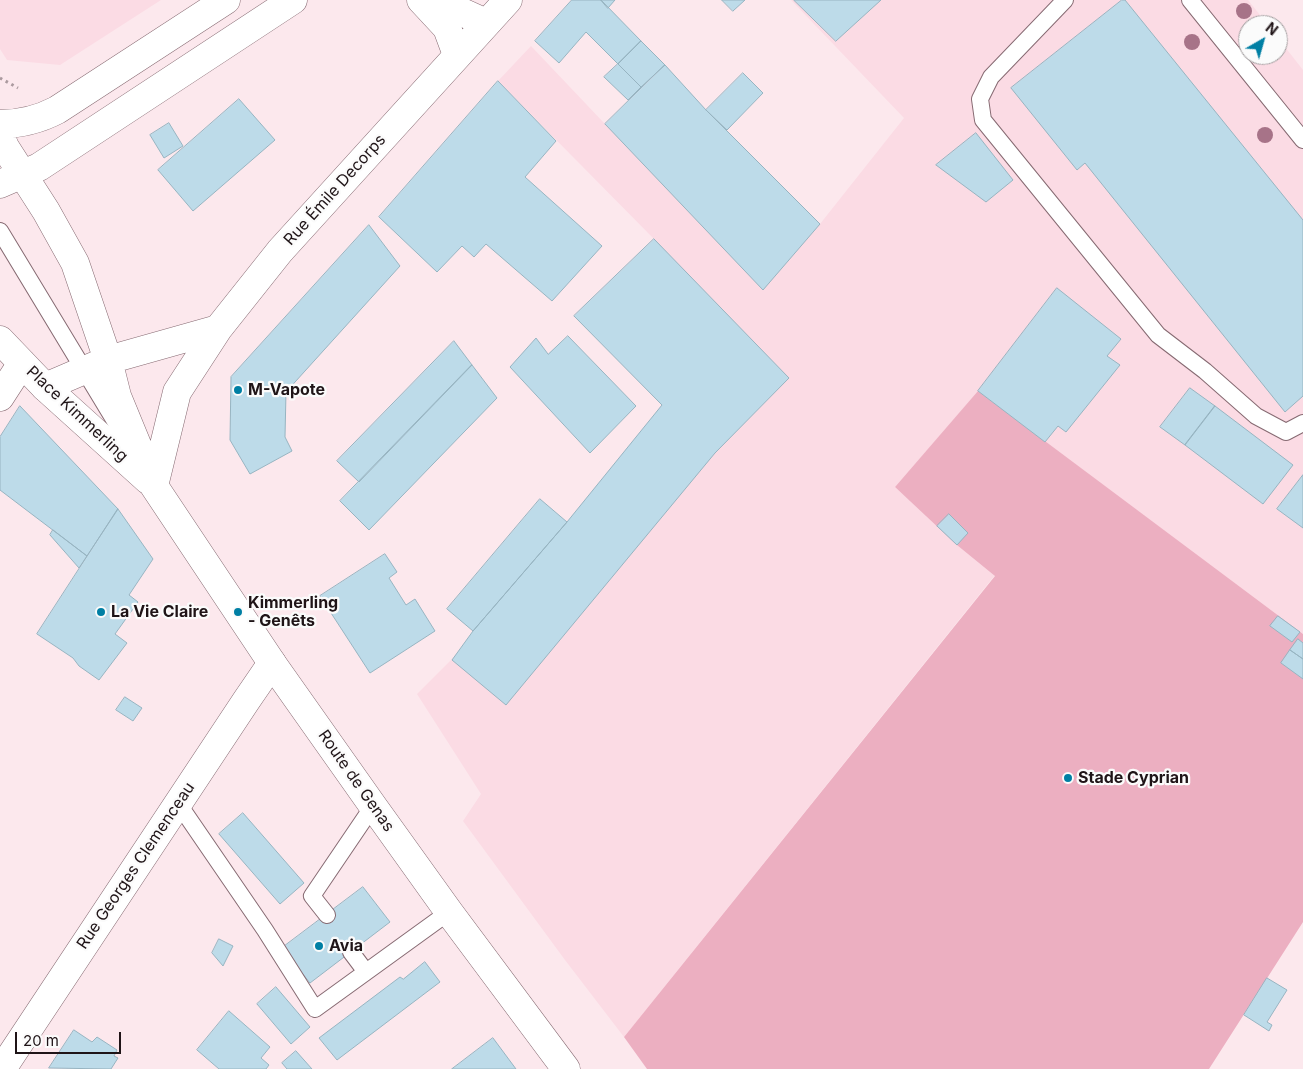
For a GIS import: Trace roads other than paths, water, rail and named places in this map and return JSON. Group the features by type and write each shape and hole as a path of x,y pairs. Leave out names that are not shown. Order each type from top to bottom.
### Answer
{"street":[{"path":"0,124 40,119 57,110 226,0"},
{"path":"12,179 39,167 293,0"},
{"path":"421,0 447,28 457,55"},
{"path":"440,0 452,8 486,23"},
{"name":"Rue Émile Decorps","path":"154,486 177,392 218,329 280,251 508,0"},
{"name":"Route de Genas","path":"0,135 12,179 75,263 96,365 117,396 154,486 272,663 373,806 566,1069"},
{"path":"45,387 96,365 218,329"},
{"name":"Place Kimmerling","path":"0,340 45,387 154,486"},
{"path":"0,397 22,363"},
{"name":"Rue Georges Clemenceau","path":"2,1069 272,663"}],"lane":[{"path":"1065,0 991,77 980,99 983,120 1158,335 1205,371 1256,416 1286,432 1303,423"},
{"path":"1190,0 1303,140"},
{"name":"Route de Genas","path":"0,231 96,365"},
{"path":"178,803 265,930 314,1009 449,912"},
{"path":"327,915 312,896 373,806"},
{"path":"351,952 366,972"}],"place":[{"name":"M-Vapote","path":"238,390"},
{"name":"La Vie Claire","path":"101,612"},
{"name":"Kimmerling - Genêts","path":"238,612"},
{"name":"Stade Cyprian","path":"1068,778"},
{"name":"Avia","path":"319,946"}]}
